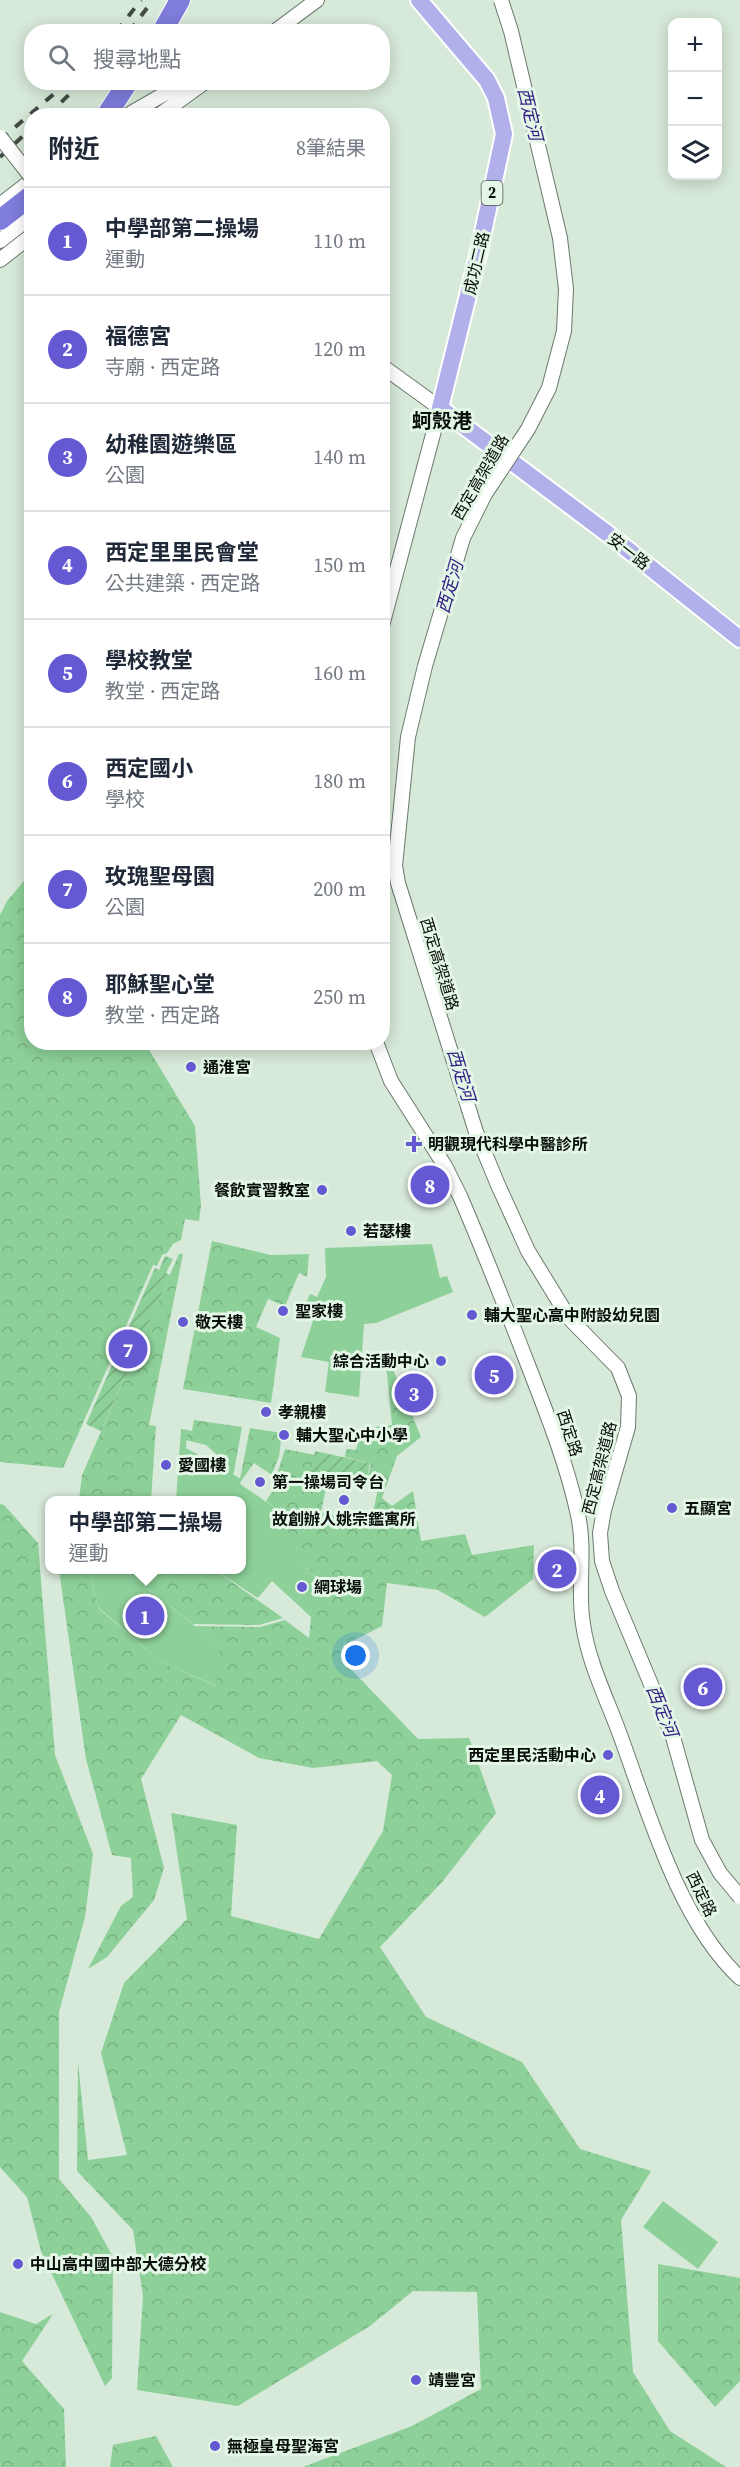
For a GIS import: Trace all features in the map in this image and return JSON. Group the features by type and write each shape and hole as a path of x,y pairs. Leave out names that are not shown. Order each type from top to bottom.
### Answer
{"highway":[{"path":"166,24 180,0"},
{"path":"111,108 123,90"},
{"path":"0,220 24,201"}],"main road":[{"name":"成功二路","path":"419,0 487,80 496,98 504,134 484,229 440,408"},
{"name":"安一路","path":"440,408 608,534 740,639"}],"street":[{"path":"285,24 317,0"},
{"name":"西定高架道路","path":"501,0 511,31 560,238 566,289 564,331 549,388 528,429 485,494 464,538 425,666 408,737 395,866 398,883 476,1132 498,1185 528,1251 569,1318 618,1368 629,1396 628,1427 600,1533 603,1561 612,1591 674,1737 702,1840 720,1873 740,1897"},
{"path":"140,108 171,90"},
{"path":"169,108 194,90"},
{"path":"0,137 24,168"},
{"path":"0,205 24,186"},
{"path":"0,241 24,222"},
{"path":"0,260 24,241"},
{"name":"安一路","path":"390,372 440,408"},
{"path":"390,596 440,408"},
{"name":"西定路","path":"379,1050 391,1081 445,1166 460,1196 554,1433 578,1516 583,1562 582,1623 594,1664 651,1818 684,1900 698,1926 721,1958 740,1978"}],"green space":[{"path":"24,881 24,1050 149,1050 195,1126 201,1206 199,1221 185,1219 181,1240 173,1244 167,1253 162,1255 157,1266 153,1265 63,1468 0,1462 0,915 7,901"},
{"path":"212,1241 271,1255 309,1254 307,1277 299,1273 285,1306 268,1299 256,1327 280,1338 271,1403 183,1389"},
{"path":"432,1244 440,1278 447,1276 453,1292 376,1323 364,1324 359,1397 325,1392 329,1362 301,1357 313,1321 301,1315 310,1294 317,1297 326,1277 325,1248"},
{"path":"179,1254 183,1254 149,1425 156,1426 151,1496 79,1496 82,1475"},
{"path":"165,1256 173,1259 166,1273 170,1275 101,1431 86,1424 155,1268 159,1270"},
{"path":"390,1362 421,1437 397,1456 382,1498 392,1506 413,1491 421,1541 465,1534 472,1555 534,1545 533,1579 485,1617 438,1590 387,1583 382,1626 343,1646 346,1664 418,1739 469,1738 496,1813 443,1881 380,1947 426,2017 522,2062 580,2149 651,2171 621,2220 633,2372 670,2431 726,2467 303,2467 412,2426 481,2389 477,2292 413,2291 370,2326 238,2406 137,2390 143,2296 133,2230 77,2171 78,2062 88,2160 127,2155 101,2053 124,1983 187,1919 171,1813 237,1825 231,1916 319,1939 383,1831 392,1775 377,1761 313,1768 259,1758 181,1715 141,1779 164,1868 154,1900 107,1957 88,1969 121,1906 133,1897 131,1858 112,1855 86,1759 60,1574 89,1574 99,1609 161,1662 216,1686 219,1645 195,1626 260,1627 285,1620 309,1638 311,1617 333,1593 294,1557 273,1520 275,1508 266,1501 279,1481 276,1478 285,1449 315,1455 311,1475 328,1479 321,1512 371,1523 380,1478 368,1475 371,1463 345,1457 346,1449 356,1450 359,1438 375,1441 375,1427 392,1425 386,1363"},
{"path":"194,1420 242,1427 233,1477 223,1470 225,1462 206,1445 186,1440 187,1430 192,1431"},
{"path":"250,1428 282,1433 279,1456 272,1475 254,1463 239,1484"},
{"path":"181,1429 187,1430 186,1448 241,1479 240,1484 275,1508 273,1520 302,1544 294,1557 333,1594 311,1617 272,1581 258,1598 221,1574 246,1574 246,1496 176,1496"},
{"path":"315,1451 370,1463 365,1487 310,1475"},
{"path":"0,1504 4,1505 38,1543 55,1755 93,1854 85,1917 59,2012 59,2179 91,2217 113,2257 112,2378 105,2386 41,2251 27,2197 0,2167"},
{"path":"89,1574 129,1574 219,1645 217,1686 161,1662 99,1608"},
{"path":"129,1574 221,1574 283,1618 259,1625 193,1624"},
{"path":"663,2201 718,2242 698,2269 643,2227"},
{"path":"658,2264 740,2278 740,2381 715,2407 658,2341"},
{"path":"0,2312 36,2324 53,2314 22,2361 64,2409 66,2467 0,2467"},
{"path":"156,2436 173,2467 110,2467 113,2445"}],"railway":[{"path":"122,24 141,0"},
{"path":"135,24 153,0"},
{"path":"38,108 59,90"},
{"path":"55,108 74,90"},
{"path":"0,140 24,120"},
{"path":"0,157 24,135"}],"place":[{"name":"通淮宮","path":"191,1067"},
{"name":"明觀現代科學中醫診所","path":"414,1144"},
{"name":"耶穌聖心堂","path":"430,1185"},
{"name":"餐飲實習教室","path":"322,1190"},
{"name":"若瑟樓","path":"351,1231"},
{"name":"聖家樓","path":"283,1311"},
{"name":"輔大聖心高中附設幼兒園","path":"472,1315"},
{"name":"敬天樓","path":"183,1322"},
{"name":"玫瑰聖母園","path":"128,1349"},
{"name":"綜合活動中心","path":"441,1361"},
{"name":"學校教堂","path":"494,1375"},
{"name":"幼稚園遊樂區","path":"414,1393"},
{"name":"孝親樓","path":"266,1412"},
{"name":"輔大聖心中小學","path":"284,1435"},
{"name":"愛國樓","path":"166,1465"},
{"name":"第一操場司令台","path":"260,1482"},
{"name":"故創辦人姚宗鑑寓所","path":"344,1500"},
{"name":"五顯宮","path":"672,1508"},
{"name":"福德宮","path":"557,1569"},
{"name":"網球場","path":"302,1587"},
{"name":"中學部第二操場","path":"145,1616"},
{"name":"西定國小","path":"703,1687"},
{"name":"西定里民活動中心","path":"608,1755"},
{"name":"西定里里民會堂","path":"600,1795"},
{"name":"中山高中國中部大德分校","path":"18,2264"},
{"name":"靖豐宮","path":"416,2380"},
{"name":"無極皇母聖海宮","path":"215,2446"}],"district":[{"name":"蚵殼港","path":"442,421"}],"water label":[{"name":"西定河","path":"530,114"},
{"name":"西定河","path":"450,587"},
{"name":"西定河","path":"461,1075"},
{"name":"西定河","path":"662,1711"}]}
